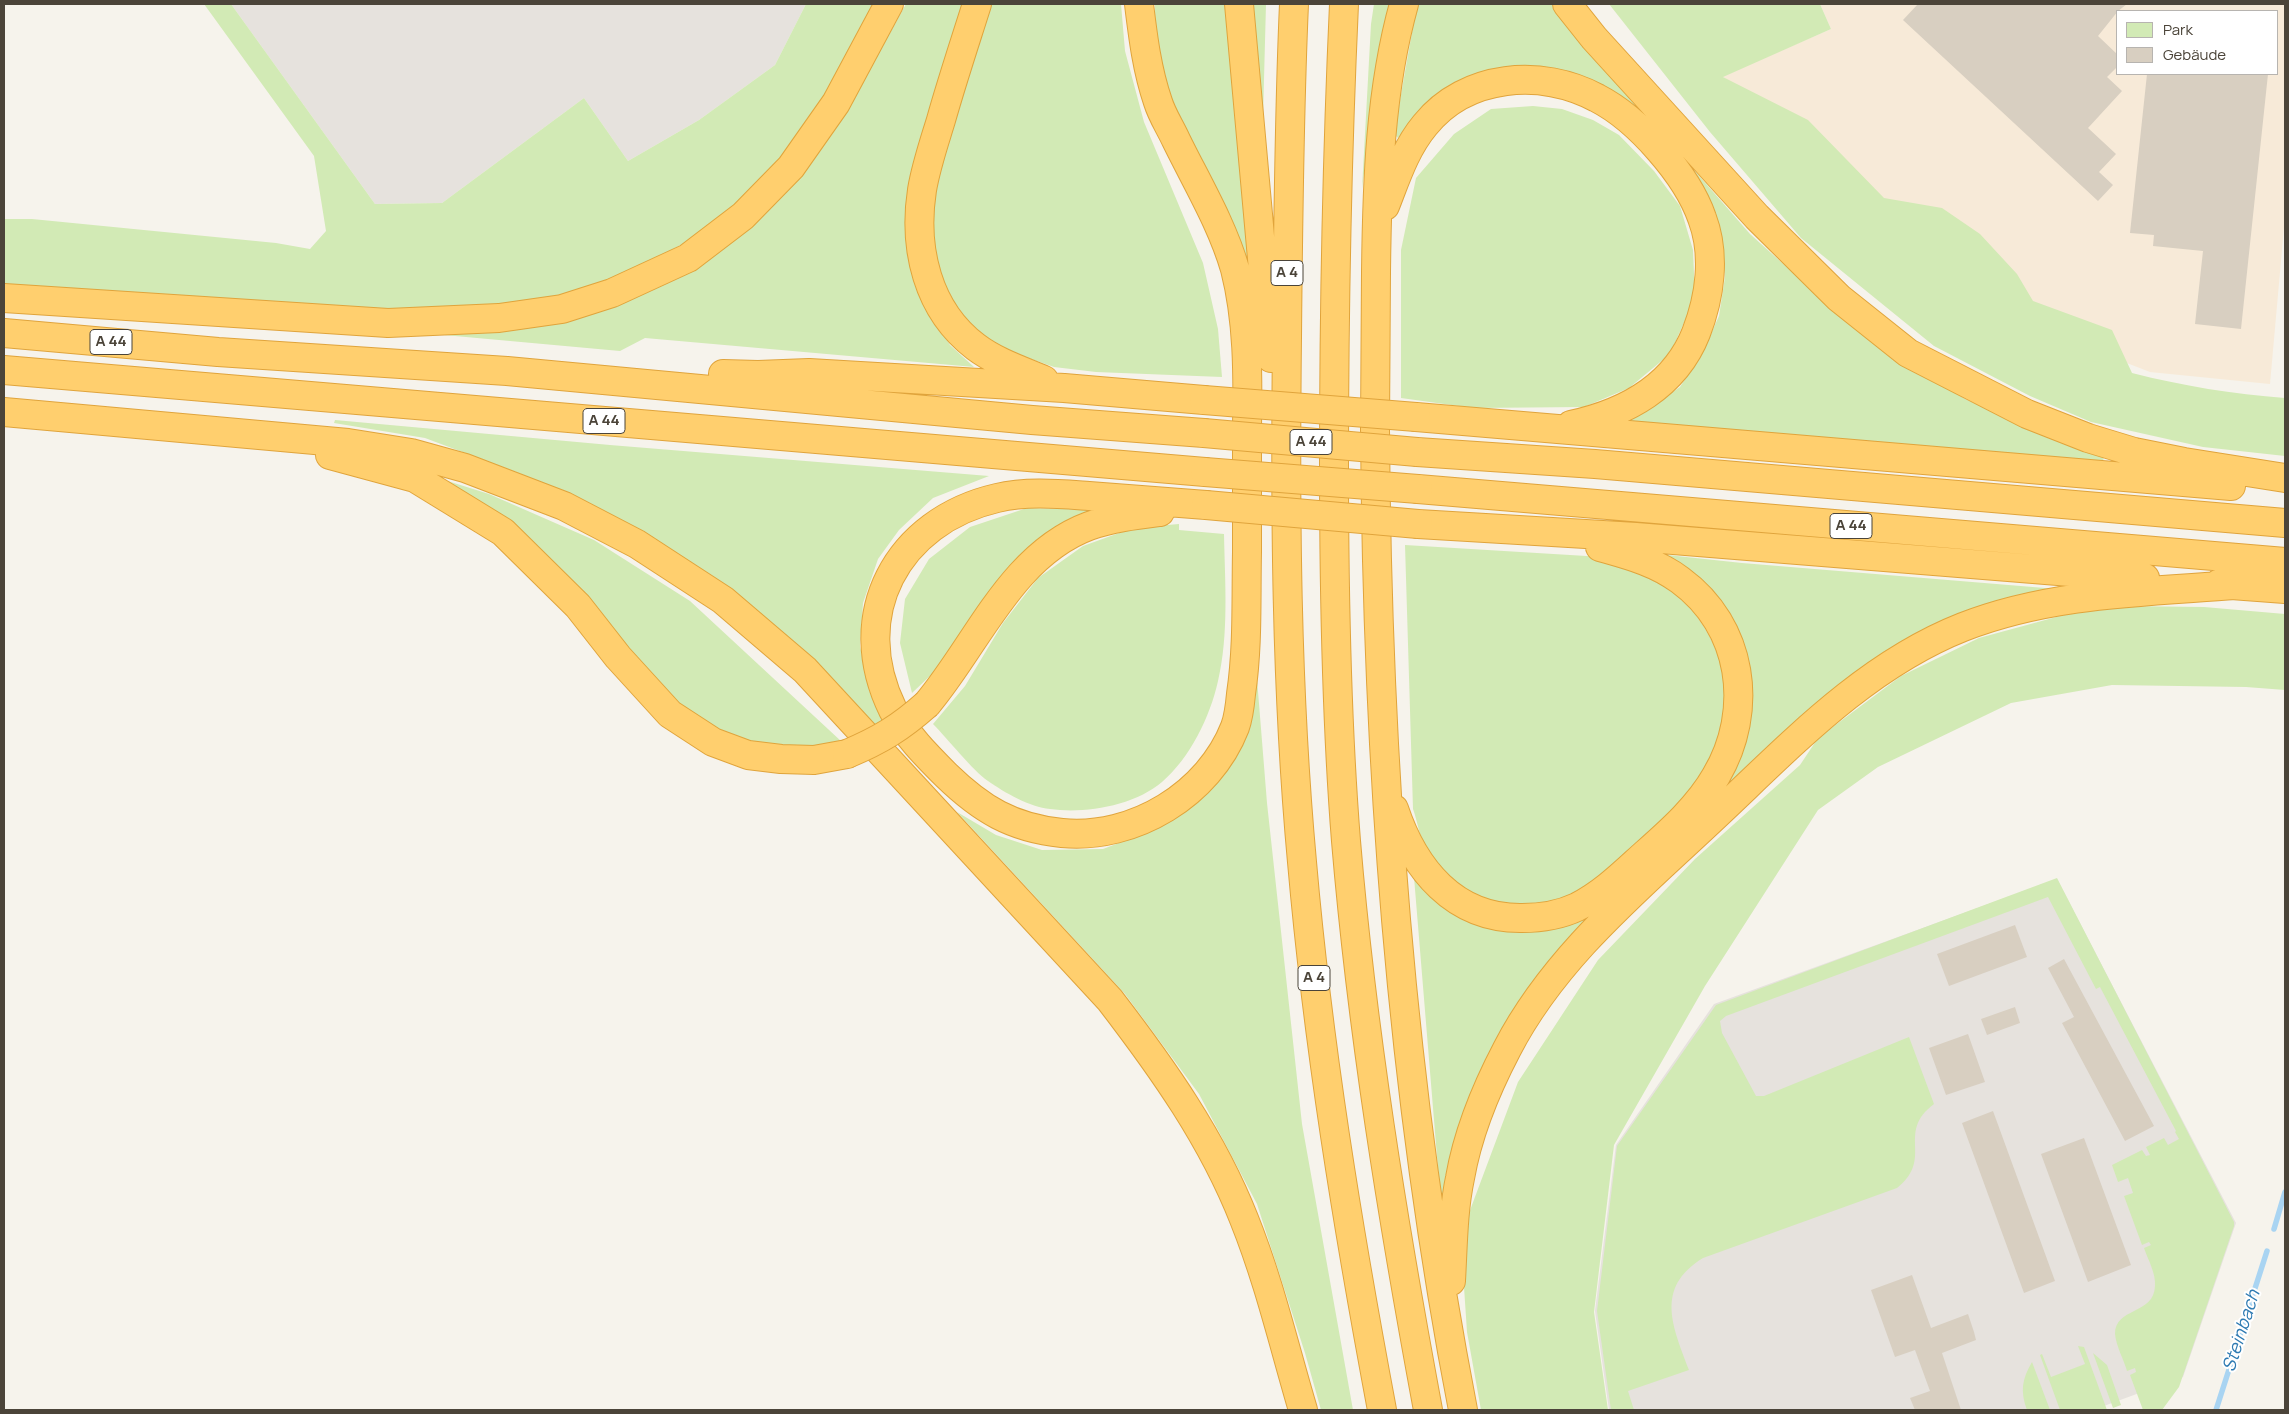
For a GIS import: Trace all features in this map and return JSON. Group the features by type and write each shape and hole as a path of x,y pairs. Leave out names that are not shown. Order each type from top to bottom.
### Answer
{"highway":[{"path":"4,298 388,323 499,318 562,309 612,293 688,258 743,216 791,167 836,103 890,4"},
{"path":"977,4 924,175 919,224 923,266 928,283 943,312 974,346 1000,362 1064,388"},
{"path":"1139,4 1145,58 1159,105 1222,233 1234,267 1241,301 1248,362 1246,662 1238,721 1217,762 1206,774 1164,810 1144,821 1098,833 1068,834 1020,825 996,815 977,804 934,764 910,737 895,714 881,678 876,637 878,612 883,591 903,554 917,538 942,521 980,503 1006,496 1034,494 1206,505 1418,524 1645,538 2285,589"},
{"path":"1239,4 1286,542"},
{"name":"A 4","path":"1294,4 1288,232 1286,542 1296,779 1310,946 1344,1194 1382,1410"},
{"path":"1344,4 1336,215 1333,394 1334,568 1342,774 1348,860 1370,1049 1407,1297 1428,1410"},
{"path":"1404,4 1385,106 1377,226 1376,544 1385,783 1405,1015 1422,1165 1448,1332 1464,1410"},
{"path":"1567,4 1594,38 1757,217 1839,298 1908,354 2027,414 2088,438 2159,457 2285,478"},
{"path":"1377,226 1412,143 1426,124 1443,107 1460,96 1499,81 1524,79 1550,81 1597,98 1618,111 1637,128 1673,166 1691,192 1703,220 1710,252 1708,294 1692,344 1676,369 1661,385 1638,401 1586,422 1549,429"},
{"name":"A 44","path":"4,333 218,352 507,371 1012,418 1417,452 1595,464 2285,523"},
{"path":"507,371 556,364 668,373 758,376 809,373 1064,388 2127,478 2232,486 2285,486"},
{"name":"A 44","path":"4,370 2285,562"},
{"path":"4,412 348,443 411,453 466,468 564,506 637,544 723,600 805,670 1110,1000 1179,1094 1208,1142 1244,1218 1274,1300 1303,1410"},
{"path":"256,436 415,478 484,520 503,532 532,558 578,606 618,656 670,714 713,742 748,754 781,760 814,760 847,754 877,741 904,726 950,678 997,602 1042,555 1063,540 1086,527 1103,522 1206,505"},
{"path":"1385,783 1397,818 1410,846 1425,870 1441,888 1466,906 1480,912 1511,918 1531,918 1549,916 1576,907 1600,893 1674,826 1705,794 1717,775 1727,756 1737,725 1738,689 1730,648 1709,608 1679,580 1635,556 1538,532"},
{"path":"1448,1332 1458,1192 1471,1135 1482,1101 1508,1048 1535,1003 1575,953 1619,906 1851,692 1900,659 1931,642 1963,627 2037,605 2086,596 2235,585"}],"shaded area":[{"path":"231,4 806,4 775,65 699,120 628,161 584,98 442,203 375,204"},
{"path":"1820,4 2285,4 2285,216 2270,384 2150,372 2039,329 1722,76 1831,29"},
{"path":"2057,879 2236,1223 2183,1377 2093,1410 1609,1410 1595,1311 1616,1145 1714,1004"}],"green space":[{"path":"204,4 231,4 375,204 442,203 584,98 628,161 699,120 775,65 806,4 876,4 811,123 759,186 708,230 630,273 562,296 476,309 349,313 4,290 4,219 32,219 276,243 310,249 326,231 314,156"},
{"path":"906,4 967,4 915,174 908,254 923,301 950,345 974,367 645,338 620,351 433,334 562,323 652,290 869,71"},
{"path":"991,4 1121,4 1125,51 1144,122 1203,263 1218,329 1222,377 1096,372 1054,367 1014,353 988,339 956,310 939,276 929,243 935,188"},
{"path":"1155,4 1227,4 1236,128 1256,342 1171,101 1155,35"},
{"path":"1247,4 1266,4 1262,155"},
{"path":"1374,4 1391,4 1380,48 1362,189 1371,24"},
{"path":"1417,4 1553,4 1575,34 1750,234 1821,298 1886,348 1965,399 2044,435 2104,454 2103,463 1627,422 1680,387 1704,349 1719,316 1725,277 1721,236 1627,104 1599,83 1562,70 1515,68 1409,125 1398,138 1394,134"},
{"path":"1609,4 1820,4 1831,29 1723,77 1808,120 1884,198 1942,208 1980,234 2017,274 2033,301 2112,330 2132,373 2208,389 2285,398 2285,456 2203,447 2091,422 2030,396 1934,346 1801,238 1710,132"},
{"path":"1533,106 1562,109 1593,120 1619,135 1654,171 1680,206 1693,250 1695,298 1670,354 1629,388 1584,407 1473,408 1401,398 1401,250 1416,178 1454,134 1491,109"},
{"path":"335,420 989,476 933,498 899,530 878,559 863,603 860,646 869,690 883,722 871,730 612,517 521,474 425,438 334,423"},
{"path":"419,472 489,494 594,540 690,601 842,742 809,750 775,750 699,726"},
{"path":"1027,508 1105,510 912,693 900,643 905,599 929,559 970,527"},
{"path":"1179,524 1179,530 1224,534 1224,645 1218,681 1210,709 1190,749 1172,772 1151,790 1123,802 1093,809 1063,810 1042,808 1018,799 988,781 933,724 965,686 1003,623 1038,578 1083,546 1133,528"},
{"path":"1405,545 1603,557 1626,561 1671,586 1681,594 1711,638 1719,659 1724,681 1725,703 1723,725 1717,747 1708,768 1696,788 1684,802 1600,876 1580,891 1559,899 1536,904 1492,901 1471,893 1452,881 1436,865 1424,845 1413,809"},
{"path":"1649,553 1742,563 2057,589 1940,629 1560,957 1450,1203 1441,1205 1413,865 1451,906 1590,907 1741,735 1725,618"},
{"path":"2123,606 2204,607 2285,614 2285,690 2246,687 2112,685 2011,703 1878,767 1818,810 1705,986 1614,1145 1594,1312 1608,1410 1481,1410 1467,1332 1464,1287 1469,1213 1518,1082 1598,960 1695,859 1800,765 1818,738 1901,676 1979,638 2071,613"},
{"path":"1257,679 1267,803 1302,1124 1353,1410 1321,1410 1305,1353 1257,1204 1199,1094 1125,994 957,812 996,835 1042,850 1103,849 1153,830 1204,794 1234,749"},
{"path":"2057,878 2234,1222 2179,1387 2162,1410 2143,1410 2130,1375 2136,1372 2135,1368 2127,1371 2116,1339 2117,1325 2121,1319 2148,1302 2153,1295 2155,1281 2144,1248 2151,1245 2149,1242 2142,1245 2124,1196 2133,1193 2128,1178 2118,1182 2112,1165 2142,1150 2146,1156 2150,1155 2146,1147 2164,1138 2168,1145 2179,1139 2100,987 2096,989 2048,897 1726,1016 1720,1021 1722,1033 1756,1096 1764,1096 1909,1037 1934,1104 1923,1115 1917,1125 1913,1166 1908,1177 1897,1188 1703,1258 1688,1270 1678,1282 1673,1295 1672,1309 1673,1324 1689,1370 1628,1391 1634,1410 1611,1410 1597,1311 1617,1146 1716,1005"},
{"path":"2078,1346 2084,1347 2107,1410 2060,1410 2040,1355 2042,1354 2051,1377 2085,1364"},
{"path":"2093,1353 2107,1365 2121,1405 2113,1408"},
{"path":"2032,1362 2050,1410 2027,1410 2023,1397 2023,1385"}],"building":[{"path":"1918,4 2127,4 2119,10 2116,10 2116,14 2098,36 2116,53 2116,68 2107,77 2122,91 2088,128 2116,154 2099,172 2113,185 2098,201 1903,20"},
{"path":"2147,75 2268,75 2241,329 2195,324 2203,251 2153,246 2154,235 2130,233"},
{"path":"2015,925 2027,957 1949,986 1937,954"},
{"path":"2064,959 2154,1126 2125,1141 2062,1023 2074,1017 2048,968"},
{"path":"2015,1007 2020,1023 1987,1035 1981,1019"},
{"path":"1968,1034 1985,1082 1946,1095 1929,1048"},
{"path":"1993,1111 2055,1281 2024,1293 1962,1123"},
{"path":"2084,1138 2131,1265 2088,1282 2041,1154"},
{"path":"1912,1275 1931,1328 1968,1314 1976,1340 1942,1353 1961,1410 1915,1410 1910,1398 1930,1391 1915,1350 1895,1357 1871,1290"}],"waterway":[{"name":"Steinbach","path":"2274,1229 2285,1192"},
{"name":"Steinbach","path":"2216,1410 2267,1251"}]}
